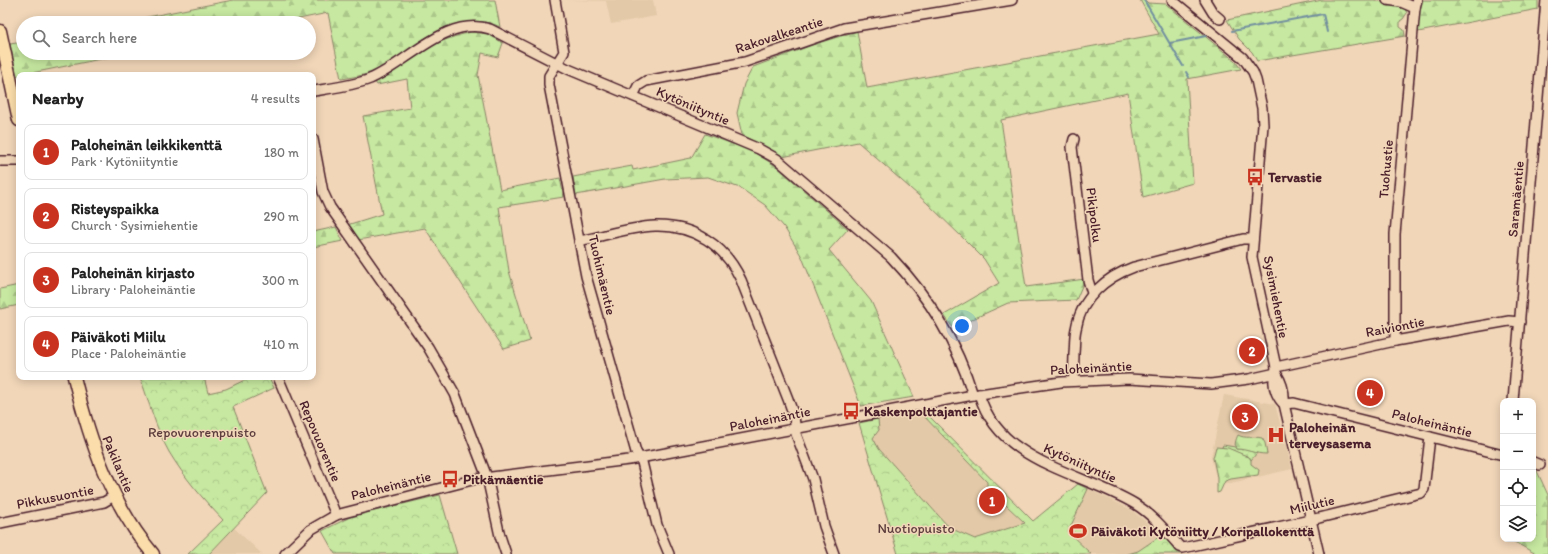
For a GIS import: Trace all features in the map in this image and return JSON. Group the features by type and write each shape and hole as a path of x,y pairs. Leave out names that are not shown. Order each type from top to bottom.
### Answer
{"main road":[{"path":"0,31 16,106"},
{"name":"Pakilantie","path":"75,380 89,433 106,479 134,530 153,554"}],"street":[{"name":"Tuohimäentie","path":"555,0 564,52 550,76 549,85 579,241 595,309 643,466 657,525 669,554"},
{"name":"Rakovalkeantie","path":"632,96 638,86 646,81 745,62 844,28 985,3 1012,0"},
{"name":"Sysimiehentie","path":"1172,0 1238,52 1248,64 1256,80 1264,125 1253,239 1253,263 1276,370 1284,393 1284,404 1319,554"},
{"path":"1205,0 1220,19"},
{"path":"1387,0 1416,4"},
{"name":"Saramäentie","path":"1513,398 1546,0"},
{"name":"Tuohustie","path":"1395,341 1395,234 1416,4"},
{"name":"Kytöniityntie","path":"316,90 358,83 370,79 383,73 438,37 454,30 469,26 478,26 490,29 558,63 769,154 891,257 903,270 938,316 957,351 976,394 989,416 1002,432 1020,449 1051,467 1119,495 1135,504 1161,524 1180,548"},
{"name":"Pikipolku","path":"1074,140 1072,146 1088,280 1092,293"},
{"path":"316,155 325,199 428,347 455,394 487,477 500,536 506,554"},
{"path":"0,161 16,161"},
{"path":"579,241 646,227 676,228 698,235 722,251 735,266 794,416 796,434 813,480 824,526 834,554"},
{"path":"1074,381 1076,328 1078,320 1092,293 1117,274 1134,267 1243,239 1253,239"},
{"name":"Raiviontie","path":"1276,370 1395,341 1509,321 1520,322"},
{"name":"Paloheinäntie","path":"285,554 310,530 336,515 398,498 487,477 629,460 976,394 1074,381 1129,379 1211,384 1249,379 1276,370"},
{"name":"Repovuorentie","path":"279,380 336,515"},
{"name":"Paloheinäntie","path":"1284,404 1294,403 1500,453"},
{"name":"Miilutie","path":"1180,548 1187,548 1310,520 1421,493 1424,489 1430,437"},
{"name":"Pikkusuontie","path":"0,523 104,502 114,496"}],"shaded area":[{"path":"566,0 653,0 656,16 611,24 606,1"},
{"path":"1224,395 1275,404 1292,469 1218,486 1211,457"},
{"path":"921,413 987,482 988,487 1025,524 975,539 952,529 946,524 879,449 873,438 879,430 878,419"},
{"path":"1088,489 1130,509 1161,536 1138,551 1128,554 1091,554 1068,532"},
{"path":"234,528 262,554 209,554"}],"green space":[{"path":"233,0 495,0 500,27 490,23 480,22 460,23 450,26 422,40 380,69 341,79 328,13 313,16 152,16"},
{"path":"1140,0 1145,0 1148,3 1166,4 1235,61 1241,69 1187,79 1193,183 1143,197 1128,93 1001,120 1026,287 1085,279 1076,300 1008,303 953,328 944,315 999,283 984,259 927,203 858,142 782,157 742,135 737,113 744,84 753,67 815,44 857,31 867,88 1159,34"},
{"path":"1322,0 1374,0 1404,7 1407,13 1400,21 1400,27 1404,30 1405,36 1257,61 1252,52 1239,39 1227,20"},
{"path":"1421,0 1538,0 1538,9 1418,32 1419,3"},
{"path":"471,32 488,34 503,43 498,57 482,53 478,75 500,190 560,178 564,197 499,207 509,271 530,341 504,349 425,228 358,240 347,225 382,214 363,116 410,108 407,79 377,85 375,82 437,43"},
{"path":"16,43 16,60 96,60 37,72 16,72 10,44"},
{"path":"705,134 750,150 776,166 848,229 829,250 871,301 914,397 861,406 802,257 784,227 765,205 740,188 708,177 665,179 576,195 573,177 632,166 633,170 691,158"},
{"path":"336,227 343,241 316,246 316,231"},
{"path":"16,286 16,306 0,309 0,289"},
{"name":"Repovuorenpuisto","path":"141,380 205,380 208,393 226,389 245,380 270,380 274,388 233,407 267,493 209,554 188,554 223,520 194,488 181,470 164,443 156,425"},
{"name":"Nuotiopuisto","path":"929,410 928,415 1033,521 1078,484 1088,489 1068,532 1091,554 898,554 859,423 878,419 879,430 873,438 879,449 952,529 975,539 1025,523 987,487 987,482 921,413"},
{"path":"1238,435 1244,437 1262,438 1265,443 1267,454 1236,449 1235,444"},
{"path":"1223,445 1257,453 1251,460 1249,457 1222,447"},
{"path":"1216,447 1228,448 1249,457 1251,464 1259,470 1258,475 1225,481 1220,492 1217,493 1217,477 1213,458"},
{"path":"1536,471 1548,495 1548,554 1536,554 1514,542 1536,542"},
{"path":"989,489 1003,504 994,512 980,498"},
{"path":"440,495 457,554 335,554 322,531 350,517"},
{"name":"Päiväkoti Kytöniitty / Koripallokenttä","path":"1078,524 1084,533 1078,538 1071,529"},
{"path":"1163,534 1183,554 1128,554 1138,551"}],"waterway":[{"path":"1144,0 1183,66"},
{"path":"1232,31 1323,14 1327,32"},
{"path":"1170,43 1206,36"},
{"path":"1186,72 1189,77"}],"place":[{"name":"Tervastie","path":"1255,177"},
{"name":"Risteyspaikka","path":"1252,351"},
{"name":"Päiväkoti Miilu","path":"1370,393"},
{"name":"Kaskenpolttajantie","path":"851,411"},
{"name":"Paloheinän kirjasto","path":"1245,417"},
{"name":"Paloheinän terveysasema","path":"1276,435"},
{"name":"Pitkämäentie","path":"450,479"},
{"name":"Paloheinän leikkikenttä","path":"992,501"},
{"name":"Päiväkoti Kytöniitty / Koripallokenttä","path":"1078,531"}]}
